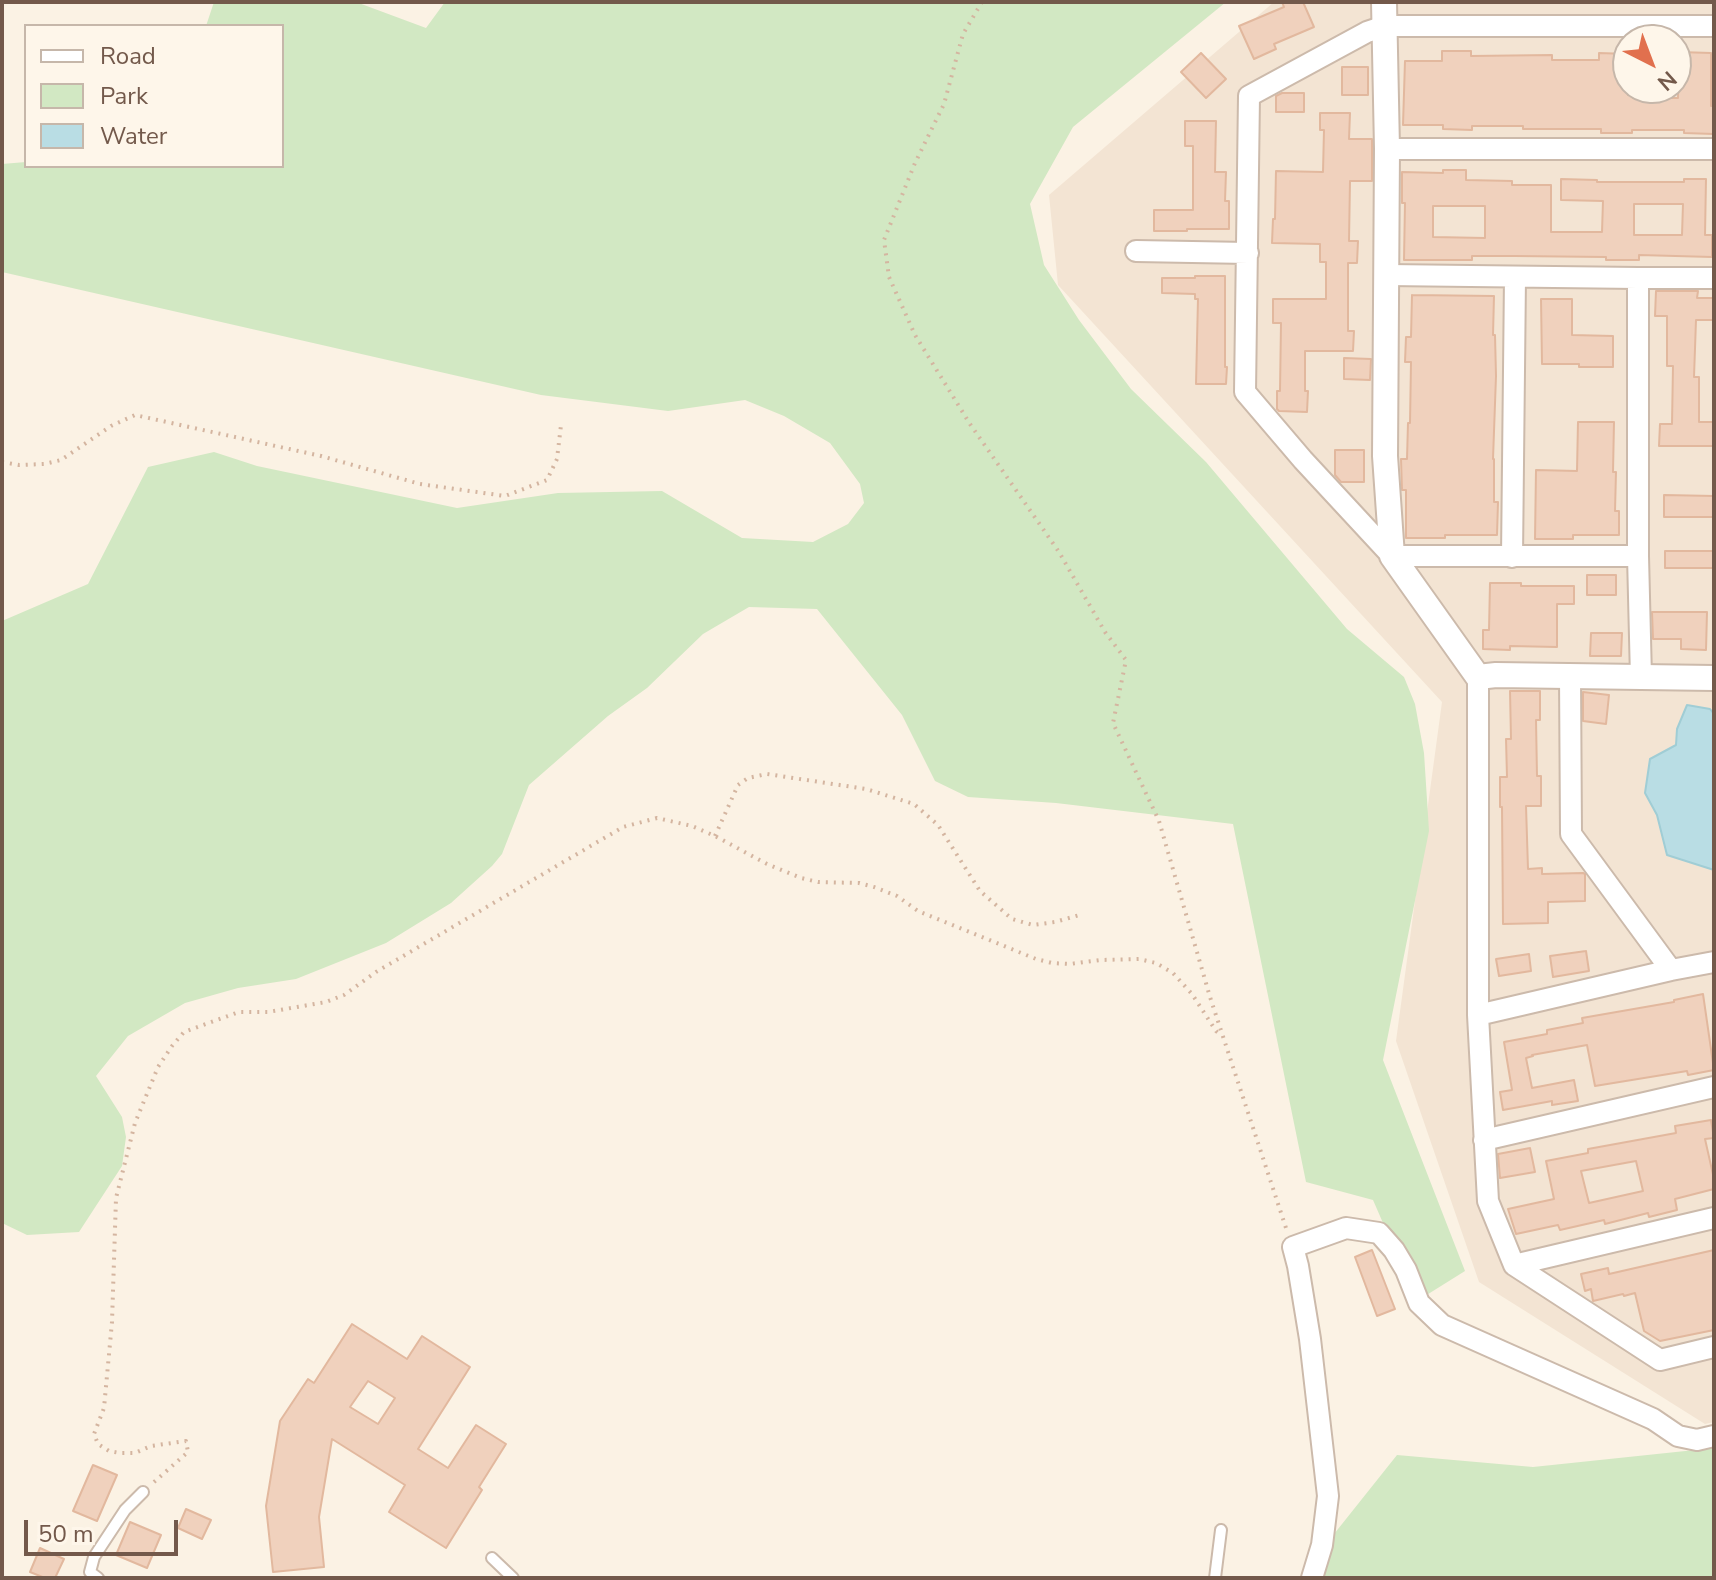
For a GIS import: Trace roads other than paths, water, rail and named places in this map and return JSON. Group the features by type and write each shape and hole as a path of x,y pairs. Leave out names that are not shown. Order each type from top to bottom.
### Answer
{"street":[{"path":"1714,26 1385,14 1367,32 1249,96 1245,392 1392,556 1478,677 1478,1015 1484,1140 1488,1201 1514,1265 1660,1360 1714,1347"},
{"path":"1385,14 1385,456 1392,556"},
{"path":"1387,149 1714,149"},
{"path":"1136,251 1248,253"},
{"path":"1387,275 1714,278"},
{"path":"1512,557 1515,277"},
{"path":"1638,278 1641,678"},
{"path":"1392,556 1638,556"},
{"path":"1570,676 1571,834 1671,970"},
{"path":"1478,677 1714,678"},
{"path":"1478,1015 1714,962"},
{"path":"1484,1140 1714,1087"},
{"path":"1514,1265 1714,1218"},
{"path":"1312,1578 1322,1545 1328,1496 1310,1339 1293,1247 1346,1228 1379,1233 1400,1260 1419,1303 1442,1325 1653,1419 1678,1436 1697,1440 1714,1436"}],"lane":[{"path":"98,1578 90,1572 94,1557 125,1510 143,1492"},
{"path":"1215,1578 1221,1530"},
{"path":"492,1558 513,1578"}],"water":[{"path":"1687,705 1710,709 1714,714 1714,870 1667,855 1657,815 1645,793 1650,759 1676,745 1677,729"}]}
